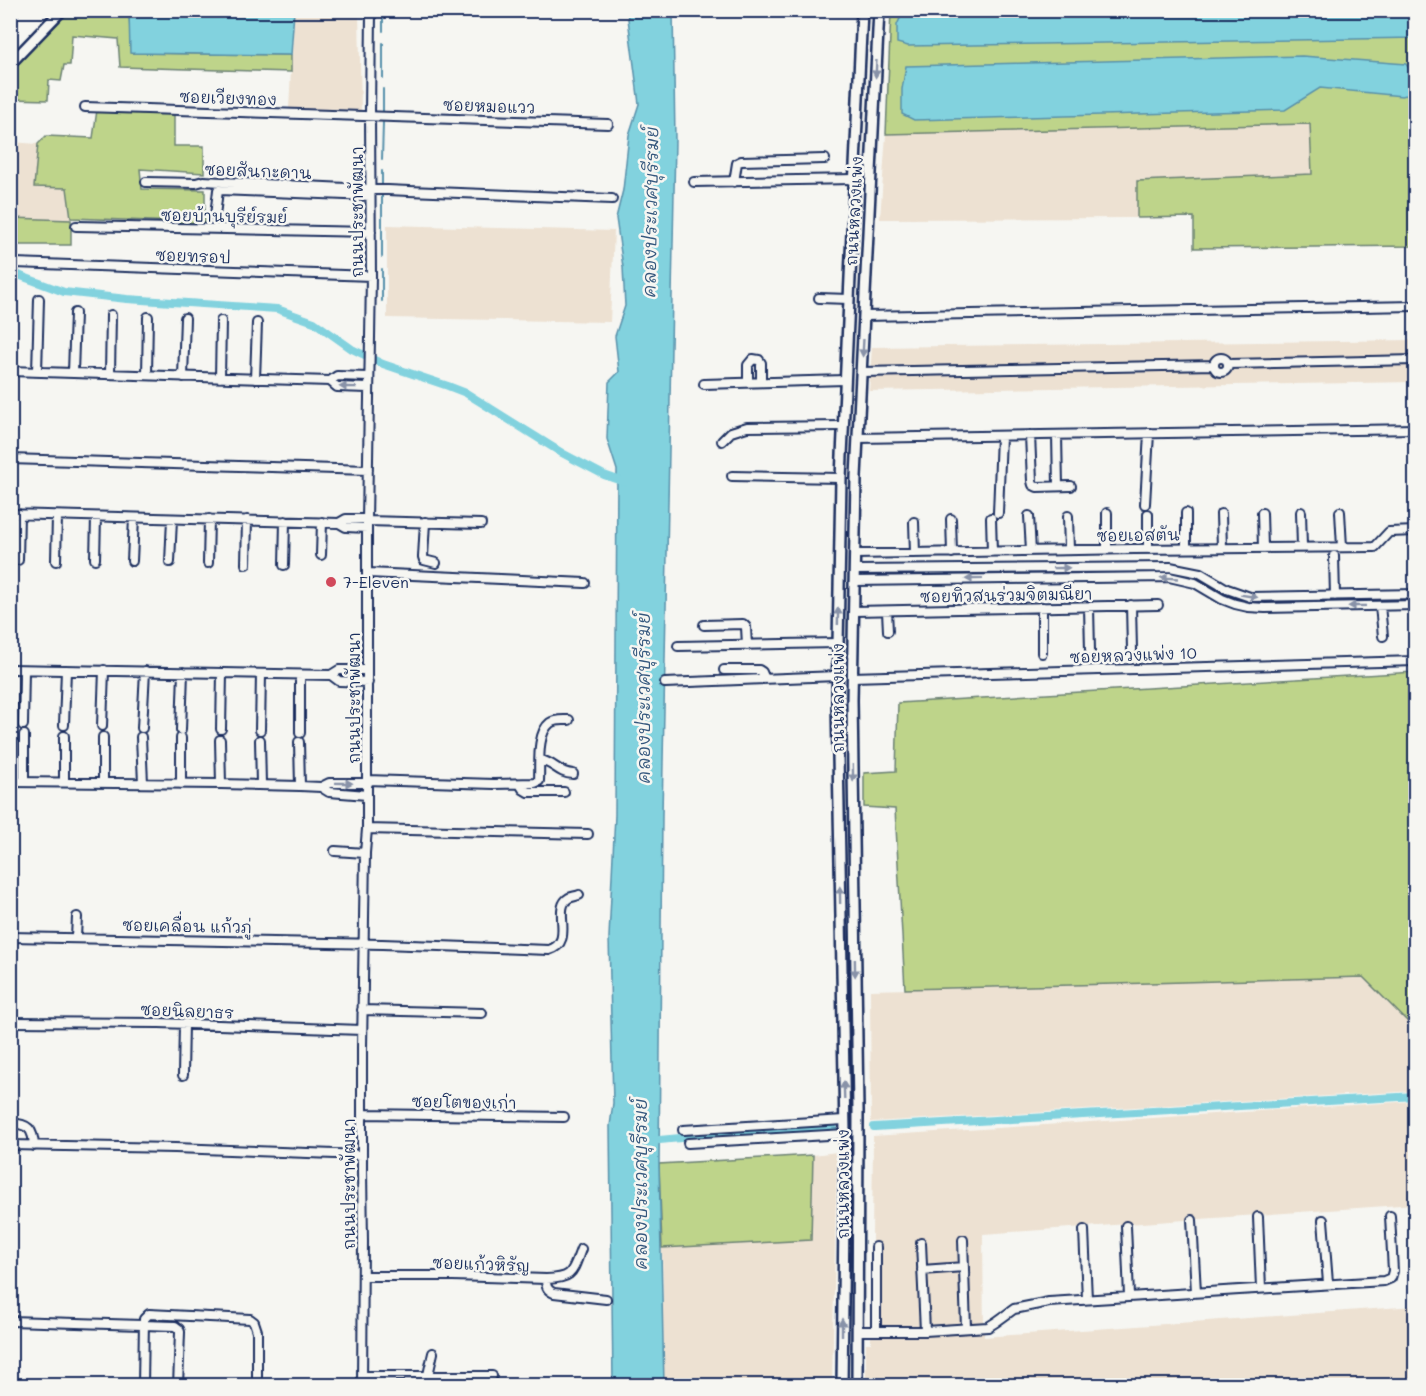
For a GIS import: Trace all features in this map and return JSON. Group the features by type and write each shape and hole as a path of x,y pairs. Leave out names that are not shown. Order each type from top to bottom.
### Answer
{"main road":[{"path":"10,63 62,10"},
{"name":"ถนนหลวงแพ่ง","path":"842,1386 845,1134 837,676 841,478 862,10"},
{"name":"ถนนหลวงแพ่ง","path":"857,1386 858,1122 852,677 856,477 879,10"},
{"path":"841,478 856,477"},
{"path":"837,701 852,700"}],"street":[{"name":"ถนนประชาพัฒนา","path":"362,1386 362,1010 364,853 367,829 371,10"},
{"name":"ซอยเวียงทอง","path":"85,107 370,116"},
{"name":"ซอยหมอแวว","path":"370,116 608,124"},
{"path":"734,182 737,163 741,161 825,159"},
{"path":"694,182 854,179"},
{"name":"ซอยสันกะดาน","path":"146,182 196,183 203,181 370,192"},
{"path":"215,216 218,190 612,199"},
{"name":"ซอยบ้านบุรีย์รมย์","path":"76,226 370,232"},
{"name":"ซอยทรอป","path":"15,263 371,276"},
{"path":"819,298 849,299"},
{"path":"37,372 39,299"},
{"path":"864,316 1416,306"},
{"path":"73,373 75,312"},
{"path":"110,374 111,315"},
{"path":"147,375 148,317"},
{"path":"183,377 184,318"},
{"path":"220,378 221,321"},
{"path":"255,379 257,323"},
{"path":"748,382 748,365 753,359 761,363 760,382"},
{"path":"861,372 1214,365 1217,371 1222,372 1226,371 1228,364 1416,360"},
{"path":"10,371 330,381 337,376 368,377"},
{"path":"704,384 845,380"},
{"path":"330,381 337,387 368,388"},
{"path":"722,441 731,432 747,426 843,426"},
{"path":"858,438 1416,429"},
{"path":"1145,504 1149,434"},
{"path":"1030,435 1033,485 1037,487 1071,486"},
{"path":"1057,435 1058,486"},
{"path":"992,552 1001,436"},
{"path":"10,459 368,470"},
{"path":"732,476 841,478"},
{"path":"1301,512 1302,547"},
{"path":"1340,512 1342,547"},
{"path":"1107,513 1107,549"},
{"path":"1186,513 1186,548"},
{"path":"1262,513 1263,548"},
{"path":"18,560 15,514 322,522 339,523 346,527 367,523 481,524"},
{"path":"1148,514 1148,549"},
{"path":"1221,514 1222,548"},
{"path":"56,561 57,516"},
{"path":"1029,516 1031,551"},
{"path":"1068,516 1069,550"},
{"path":"95,560 96,517"},
{"path":"132,561 134,518"},
{"path":"170,562 172,519"},
{"path":"208,563 209,519"},
{"path":"951,519 952,553"},
{"path":"246,564 247,520"},
{"path":"284,565 285,521"},
{"path":"321,555 322,522"},
{"path":"425,522 423,557 426,561 436,562"},
{"path":"914,522 915,554"},
{"name":"ซอยเอสตัน","path":"855,554 1375,547 1389,532 1416,531"},
{"path":"1334,556 1335,596"},
{"path":"855,570 1170,567 1200,573 1227,589 1250,597 1416,594"},
{"path":"908,569 908,580"},
{"path":"368,573 585,583"},
{"path":"855,581 1169,577 1196,583 1222,598 1248,607 1416,605"},
{"path":"1131,605 1132,650"},
{"name":"ซอยทิวสนร่วมจิตมณียา","path":"854,611 1158,605"},
{"path":"1380,606 1383,636"},
{"path":"1089,607 1090,651"},
{"path":"1042,608 1042,653"},
{"path":"887,611 888,631"},
{"path":"704,625 743,624 747,630 747,645"},
{"path":"678,646 838,643"},
{"name":"ซอยหลวงแพ่ง 10","path":"852,677 1416,661"},
{"path":"10,669 300,675 331,675 339,670 367,670"},
{"path":"23,725 24,670"},
{"path":"64,725 66,670"},
{"path":"102,726 104,670"},
{"path":"724,670 759,670 765,679"},
{"path":"142,728 146,671"},
{"path":"181,784 183,672"},
{"path":"221,729 222,673"},
{"path":"260,730 261,674"},
{"path":"300,675 300,786"},
{"path":"331,675 339,681 368,682"},
{"path":"665,683 837,676"},
{"path":"321,787 329,783 367,782 535,783 538,781 542,735 550,723 556,720 569,720"},
{"path":"24,735 24,782"},
{"path":"64,736 64,782"},
{"path":"103,737 103,782"},
{"path":"141,737 143,783"},
{"path":"220,740 221,784"},
{"path":"260,741 261,784"},
{"path":"540,760 551,763 566,774 573,774"},
{"path":"10,782 261,784 321,787 329,792 367,795"},
{"path":"520,784 528,792 564,792"},
{"path":"367,829 588,834"},
{"path":"335,851 364,853"},
{"name":"ซอยเคลื่อน แก้วภู่","path":"10,937 549,950 560,944 564,902 579,895"},
{"path":"76,937 77,917"},
{"path":"362,1010 482,1013"},
{"name":"ซอยนิลยาธร","path":"10,1022 184,1024 362,1030"},
{"path":"183,1075 184,1024"},
{"name":"ซอยโตของเก่า","path":"362,1114 564,1118"},
{"path":"683,1130 844,1120"},
{"path":"10,1123 18,1123 30,1128 33,1133 34,1146"},
{"path":"688,1143 845,1134"},
{"path":"10,1145 362,1155"},
{"path":"858,1331 925,1331 991,1326 1009,1311 1018,1307 1049,1302 1384,1281 1390,1278 1393,1271 1390,1216"},
{"path":"1258,1217 1262,1288"},
{"path":"1192,1220 1196,1292"},
{"path":"1323,1220 1328,1283"},
{"path":"1126,1226 1129,1296"},
{"path":"1084,1230 1087,1299"},
{"path":"963,1240 966,1328"},
{"path":"921,1243 925,1331"},
{"path":"876,1247 876,1331"},
{"name":"ซอยแก้วหิรัญ","path":"363,1276 559,1278 567,1276 574,1267 581,1249"},
{"path":"922,1270 964,1267"},
{"path":"546,1279 548,1291 606,1299"},
{"path":"143,1386 144,1324 145,1316 148,1314 250,1319 254,1322 257,1331 257,1386"},
{"path":"10,1321 175,1326 179,1329 178,1386"},
{"path":"428,1375 433,1353"},
{"path":"362,1376 492,1376"}],"shaded area":[{"path":"294,11 359,11 361,112 289,109"},
{"path":"1310,124 1312,174 1137,181 1137,218 880,219 886,134"},
{"path":"11,142 38,144 34,187 67,188 71,220 11,218"},
{"path":"387,225 614,231 610,322 387,318"},
{"path":"1415,340 1415,382 869,391 872,347"},
{"path":"1363,977 1415,1029 1415,1091 871,1122 870,990"},
{"path":"1415,1101 1415,1204 983,1234 984,1337 1415,1306 1415,1385 866,1386 866,1343 871,1343 873,1136"},
{"path":"837,1152 832,1385 664,1385 662,1248 811,1240 813,1155"}],"green space":[{"path":"70,11 129,11 131,53 291,55 291,72 120,67 118,39 72,35 70,65 64,65 61,81 49,80 48,100 11,99 11,70"},
{"path":"891,11 1415,11 1415,246 1194,248 1194,217 1137,218 1137,181 1312,174 1310,124 886,134"},
{"path":"97,110 174,113 174,146 204,146 204,173 140,169 142,189 205,190 205,223 71,218 67,188 34,187 38,144 46,136 93,138"},
{"path":"11,218 71,220 71,245 11,245"},
{"path":"1415,672 1415,1029 1363,977 905,989 895,809 864,807 864,773 896,771 898,703"},
{"path":"813,1155 811,1240 662,1248 659,1164"}],"water":[{"path":"129,11 294,11 291,55 130,53"},
{"name":"คลองประเวศบุรีรมย์","path":"627,11 673,11 675,140 662,814 659,1164 664,1385 613,1385 610,1126 613,1103 609,937 615,815 617,470 607,439 609,382 619,372 615,336 625,306 623,267 616,218 623,190 629,135 639,104"},
{"path":"1415,11 1415,38 908,46 897,43 897,25 902,14"},
{"path":"1302,56 1406,64 1413,74 1415,93 1402,96 1320,88 1285,110 914,120 902,114 902,89 906,66"}],"waterway":[{"path":"383,10 383,31"},
{"path":"383,43 383,78"},
{"path":"383,89 383,111"},
{"path":"382,159 383,123"},
{"path":"382,171 382,184"},
{"path":"382,196 382,257"},
{"path":"382,269 382,301"},
{"path":"10,271 64,292 127,299 277,309 314,322 352,349 383,364 466,393 562,453 604,475 624,482"},
{"path":"874,1127 1416,1096"},
{"name":"คลองประเวศบุรีรมย์","path":"649,1141 733,1133 833,1129"}],"place":[{"name":"7-Eleven","path":"331,582"}]}
